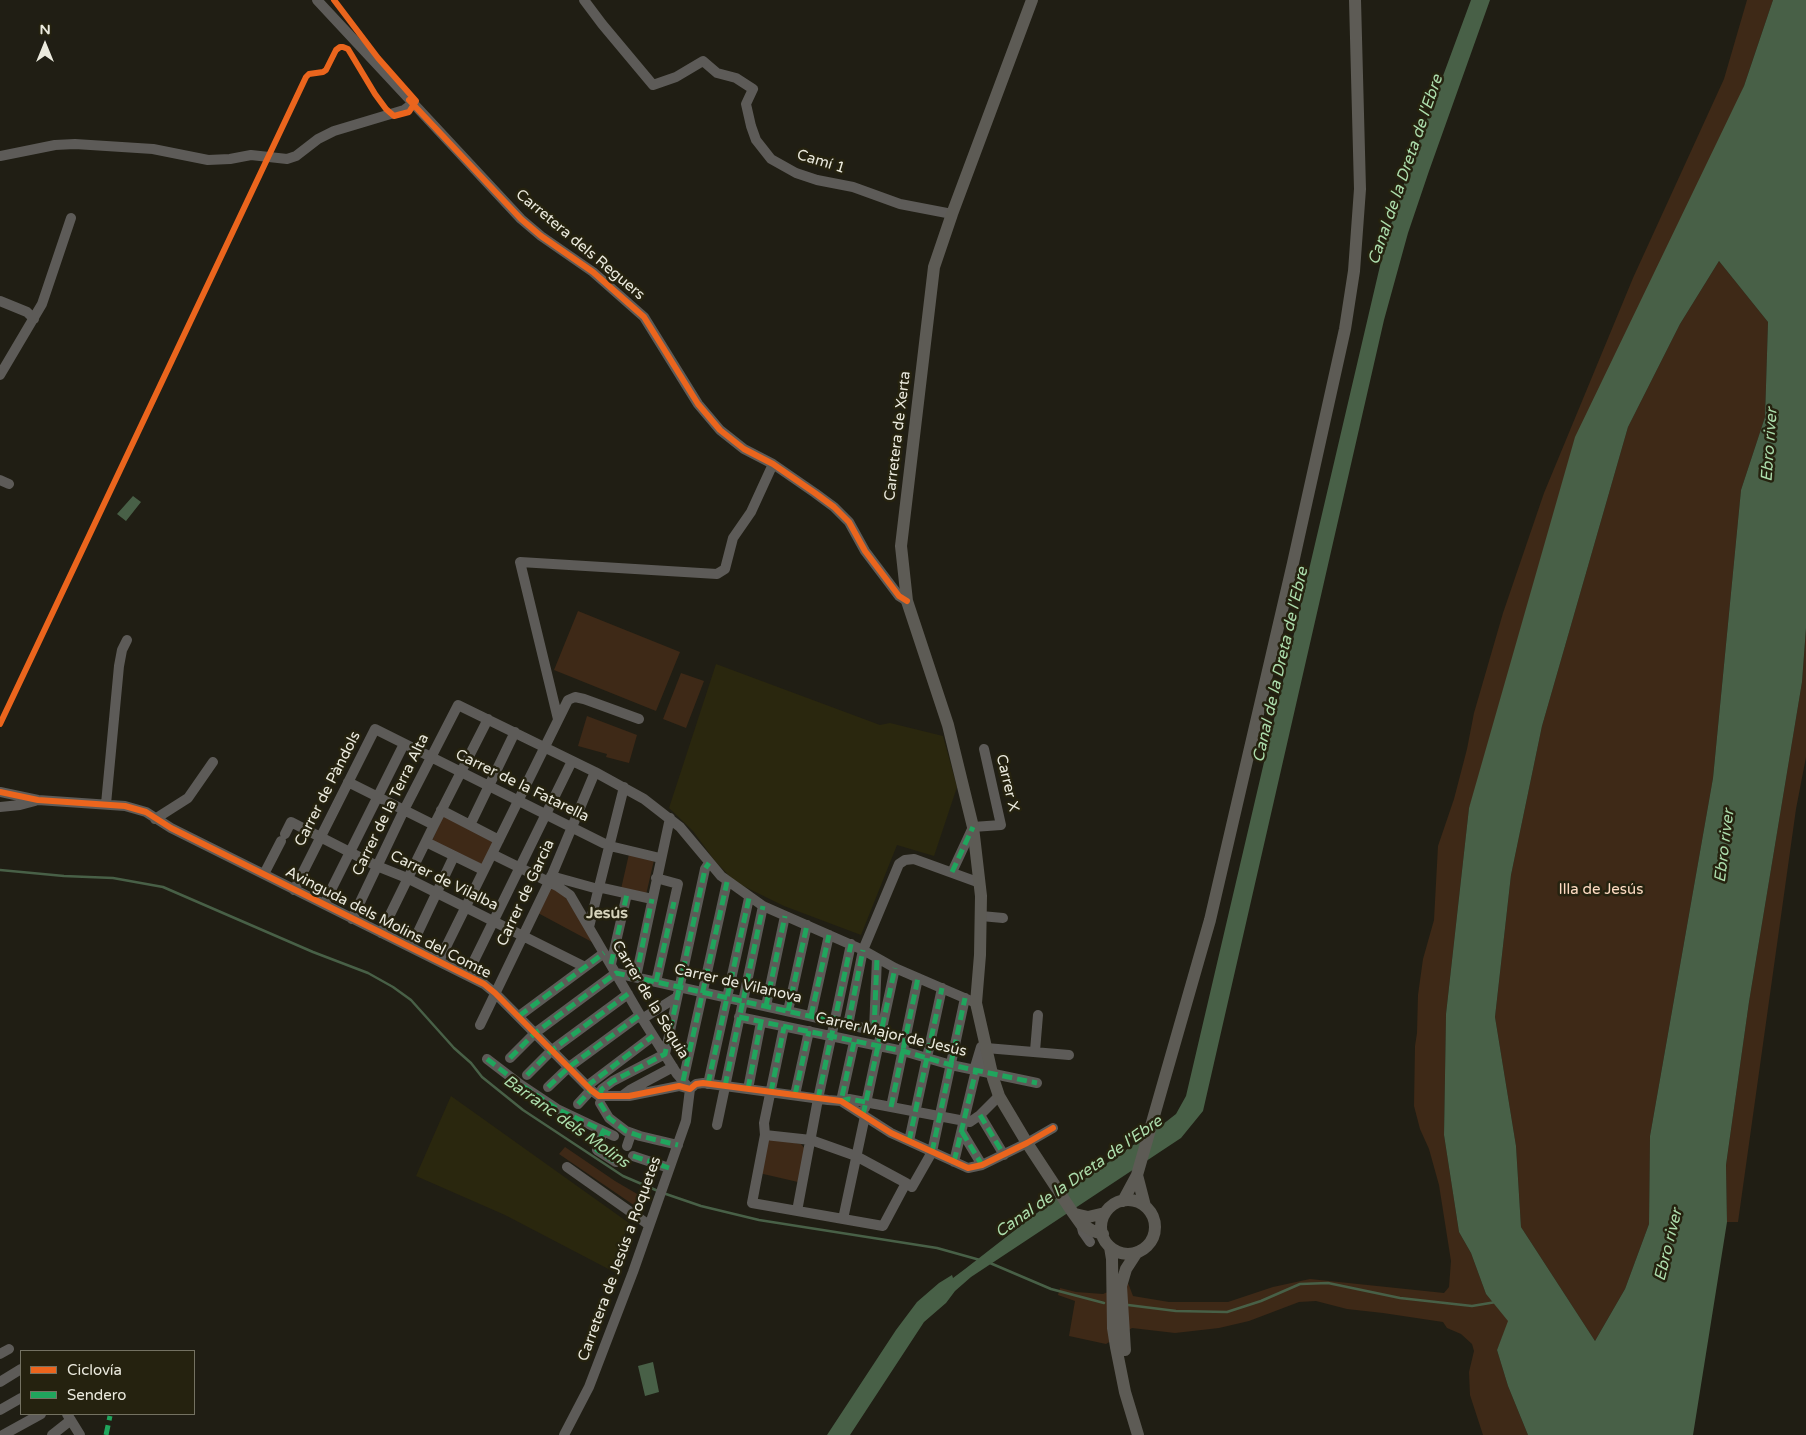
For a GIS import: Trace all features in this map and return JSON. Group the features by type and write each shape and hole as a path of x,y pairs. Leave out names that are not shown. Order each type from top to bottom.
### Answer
{"main road":[{"name":"Carretera de Xerta","path":"970,1000 980,955 980,883 973,827 948,726 907,601 901,546 934,267 1032,0"},
{"path":"1097,1236 1105,1213 1122,1201 1137,1174 1212,911 1346,329 1354,272 1360,189 1355,0"},
{"path":"970,1000 999,1096 1061,1195 1078,1216 1110,1247 1123,1253 1137,1252"},
{"path":"1137,1174 1145,1206"},
{"path":"1122,1201 1138,1202 1145,1206 1155,1222 1155,1231 1149,1244 1137,1252 1123,1276 1121,1305 1123,1343 1147,1435"},
{"path":"1078,1216 1105,1213"},
{"path":"1110,1247 1113,1328 1126,1392 1138,1435"}],"street":[{"name":"Camí 1","path":"584,0 653,85 676,76 703,61 717,74 736,78 753,90 746,104 751,126 756,140 771,159 796,173 816,180 854,187 900,204 952,214"},
{"name":"Carretera dels Reguers","path":"321,1 412,104 521,219 541,236 593,272 644,317 698,404 720,430 744,449 773,464 834,507 849,522 865,551 899,596 907,601"},
{"path":"0,156 55,145 75,144 153,149 208,160 230,159 251,155 287,160 296,156 318,139 334,131 404,110 412,104"},
{"path":"0,375 42,304 71,218"},
{"path":"0,301 27,312 34,319"},
{"path":"558,719 520,562 717,574 725,569 733,538 751,512 773,464"},
{"path":"106,804 119,666 122,650 127,640"},
{"path":"439,962 568,700 575,698 639,719"},
{"name":"Carrer de la Terra Alta","path":"352,919 404,810 458,705 488,719"},
{"path":"381,933 488,719 644,798 670,818 689,837 710,865 749,898 785,916 851,944 895,968 970,1000 951,1065 932,1152 912,1187 856,1156 811,1140 765,1135"},
{"name":"Carrer de la Fatarella","path":"375,729 609,845 660,858"},
{"name":"Carrer de Pàndols","path":"294,890 375,729"},
{"path":"470,825 515,732"},
{"path":"324,904 404,744"},
{"name":"Carrer X","path":"973,827 1001,825 984,749"},
{"path":"467,975 572,761"},
{"path":"155,819 188,798 213,762"},
{"name":"Carrer de Garcia","path":"480,1025 550,879 595,772"},
{"path":"348,782 434,825"},
{"path":"589,927 624,787"},
{"path":"0,792 38,800"},
{"path":"0,807 20,805 38,800"},
{"name":"Avinguda dels Molins del Comte","path":"38,800 106,804 140,809 155,819 294,890 484,984 569,1067 594,1094 613,1122 631,1134"},
{"path":"441,810 499,840"},
{"path":"636,977 670,818"},
{"name":"Carrer de Vilalba","path":"264,874 291,822 585,967"},
{"path":"952,872 973,827"},
{"path":"426,842 483,870"},
{"path":"492,854 520,868 550,879 652,900"},
{"path":"411,947 454,856"},
{"path":"848,1024 863,950 899,864 914,859 980,883"},
{"path":"578,1104 613,1081 665,1054 705,869 710,865"},
{"path":"656,878 678,884 656,982"},
{"name":"Carrer de la Sèquia","path":"550,879 570,895 641,1017 686,1085"},
{"name":"Carretera de Jesús a Roquetes","path":"564,1435 589,1386 686,1121 686,1085 703,991 728,882"},
{"path":"510,1058 535,1033 614,969 627,894"},
{"path":"708,1084 749,898"},
{"path":"716,1125 763,906"},
{"path":"766,1006 785,916"},
{"path":"980,916 1003,918"},
{"path":"788,1011 807,925"},
{"path":"811,1016 829,935"},
{"path":"797,1211 818,1099 851,944"},
{"path":"518,1016 604,953"},
{"path":"843,1219 879,1046 877,1031 877,958"},
{"path":"877,1031 895,968"},
{"name":"Carrer de Vilanova","path":"614,969 656,982 678,992 703,991 877,1031"},
{"path":"891,1107 918,978"},
{"path":"909,1141 942,988"},
{"path":"548,1087 569,1067 678,992"},
{"path":"527,1074 552,1050 628,994"},
{"path":"1035,1051 1038,1015"},
{"name":"Carrer Major de Jesús","path":"738,1017 926,1056 951,1065 1037,1083"},
{"path":"748,1088 761,1022"},
{"path":"784,1027 764,1123 765,1135 752,1203 883,1226 906,1183"},
{"path":"795,1095 809,1031"},
{"path":"594,1094 653,1036"},
{"path":"842,1101 854,1042"},
{"path":"983,1048 1069,1055"},
{"path":"487,1059 557,1109 614,1136"},
{"path":"621,1097 630,1090 673,1067"},
{"path":"954,1162 976,1070"},
{"path":"594,1094 621,1097 699,1083 748,1088 818,1099 842,1101 849,1099 970,1122 999,1096"},
{"path":"842,1101 891,1133 968,1168 982,1165 1004,1155 1053,1128"},
{"path":"980,1115 1004,1155"},
{"path":"603,1131 597,1150 616,1162"},
{"path":"962,1132 982,1165"},
{"path":"627,1146 631,1134 678,1145"},
{"path":"633,1156 669,1168"},
{"path":"568,1167 649,1226"},
{"path":"0,1382 20,1370"},
{"path":"0,1410 20,1399"},
{"path":"3,1435 39,1415"},
{"path":"52,1435 69,1417 80,1435"}],"shaded area":[{"path":"716,664 880,725 890,723 943,736 957,787 934,856 897,845 861,935 784,906 735,882 715,861 693,831 669,808"},
{"path":"451,1096 629,1223 622,1242 628,1245 618,1274 505,1215 416,1176"}],"green space":[{"path":"1747,0 1773,0 1744,86 1469,808 1446,1014 1444,1135 1459,1232 1471,1253 1486,1294 1509,1321 1497,1350 1508,1386 1528,1435 1483,1435 1470,1395 1469,1372 1474,1351 1472,1344 1461,1334 1447,1328 1443,1322 1347,1309 1316,1301 1299,1302 1249,1321 1219,1328 1175,1333 1132,1328 1106,1344 1069,1336 1075,1301 1058,1295 1060,1288 1076,1292 1103,1294 1128,1283 1133,1296 1169,1302 1228,1302 1273,1287 1310,1279 1444,1293 1449,1287 1451,1261 1439,1185 1414,1106 1418,995 1423,959 1434,920 1438,846 1454,799 1474,713 1503,613 1544,493 1633,278 1724,79"},
{"name":"Illa de Jesús","path":"1719,261 1768,322 1765,417 1741,490 1713,778 1650,1136 1649,1224 1625,1289 1595,1341 1521,1227 1516,1146 1495,1017 1511,875 1542,726 1628,427 1680,324"},
{"path":"578,611 680,652 656,711 554,670"},
{"path":"1806,628 1806,757 1796,809 1738,1222 1727,1222 1726,1165 1749,1002 1802,682"},
{"path":"681,673 704,681 686,728 663,719"},
{"path":"587,716 637,735 629,763 606,757 607,754 578,746"},
{"path":"443,816 494,840 483,865 432,841"},
{"path":"629,854 654,860 646,895 621,889"},
{"path":"551,887 562,892 593,939 592,942 538,913"},
{"path":"771,1139 801,1144 805,1149 798,1182 759,1173 765,1143"},
{"path":"565,1147 644,1198 638,1208 559,1154"}],"water":[{"path":"1471,0 1490,0 1408,233 1384,320 1203,1111 1181,1138 971,1277 924,1322 850,1435 827,1435 896,1330 917,1302 939,1283 952,1275 953,1278 1055,1199 1158,1128 1176,1114 1186,1096 1383,253 1416,149"},
{"name":"Ebro river","path":"1773,0 1806,0 1806,628 1802,682 1749,1002 1726,1165 1727,1222 1693,1435 1528,1435 1508,1386 1497,1350 1508,1321 1486,1294 1471,1253 1459,1232 1444,1135 1446,1014 1469,808 1575,437 1744,86","holes":["1719,261 1768,322 1765,417 1741,490 1713,778 1650,1136 1649,1224 1625,1289 1595,1341 1521,1227 1516,1146 1495,1017 1511,875 1542,726 1628,427 1680,324"]},
{"path":"133,496 141,502 126,521 117,514"},
{"path":"653,1362 659,1392 645,1396 638,1366"}],"waterway":[{"name":"Barranc dels Molins","path":"0,870 113,878 163,887 313,952 368,973 411,1000 482,1077 523,1110 623,1176 658,1191"},
{"name":"Barranc dels Molins","path":"663,1193 701,1206 759,1220 937,1248 980,1260"},
{"name":"Barranc dels Molins","path":"990,1263 1051,1289 1104,1303"},
{"name":"Barranc dels Molins","path":"1128,1305 1176,1311 1227,1312 1261,1301 1300,1284 1328,1283 1400,1298 1472,1306 1496,1302"}],"marked path":[{"path":"952,872 973,827"},
{"path":"599,1096 602,1089 613,1081 665,1054 705,869 709,863"},
{"path":"683,1081 727,882"},
{"path":"611,964 627,894"},
{"path":"708,1084 749,898"},
{"path":"636,977 652,899"},
{"path":"656,982 674,902"},
{"path":"725,1086 763,906"},
{"path":"766,1006 785,916"},
{"path":"788,1011 807,925"},
{"path":"811,1016 829,935"},
{"path":"818,1099 851,944"},
{"path":"848,1025 863,950"},
{"path":"519,1016 604,953"},
{"path":"874,1030 877,958"},
{"path":"863,1115 895,968"},
{"path":"510,1058 535,1033 616,973 881,1032"},
{"path":"891,1107 918,978"},
{"path":"909,1141 942,988"},
{"path":"527,1075 552,1050 628,994"},
{"path":"932,1152 965,998"},
{"path":"548,1087 569,1067 640,1015"},
{"path":"739,1017 903,1051 951,1065 1037,1083"},
{"path":"748,1089 761,1022"},
{"path":"771,1092 784,1027"},
{"path":"795,1095 809,1031"},
{"path":"587,1086 653,1036"},
{"path":"854,1042 841,1101 849,1099 866,1102"},
{"path":"487,1059 557,1109 614,1136"},
{"path":"954,1162 976,1070"},
{"path":"578,1104 591,1090"},
{"path":"600,1103 609,1118 626,1131 678,1145"},
{"path":"980,1115 1004,1155"},
{"path":"603,1131 597,1150 616,1162"},
{"path":"962,1132 982,1165"},
{"path":"633,1156 669,1168"},
{"path":"106,1435 110,1416"}],"cycle path":[{"path":"0,724 306,77 309,74 326,70 336,50 343,47 348,49 375,94 394,116 409,112 416,101 378,58 334,0"},
{"path":"409,100 521,219 541,236 593,272 644,317 698,404 720,430 744,449 773,464 815,493 834,507 849,522 865,551 899,596 907,601"},
{"path":"0,792 38,800 125,806 146,812 171,828 484,984 599,1096 629,1096 679,1086 690,1089 696,1084 703,1083 841,1101 891,1133 968,1168 982,1165 1053,1128"}],"district":[{"name":"Jesús","path":"607,914"}],"water label":[{"name":"Canal de la Dreta de l'Ebre","path":"1406,170"},
{"name":"Canal de la Dreta de l'Ebre","path":"1281,665"},
{"name":"Canal de la Dreta de l'Ebre","path":"1079,1177"}]}
